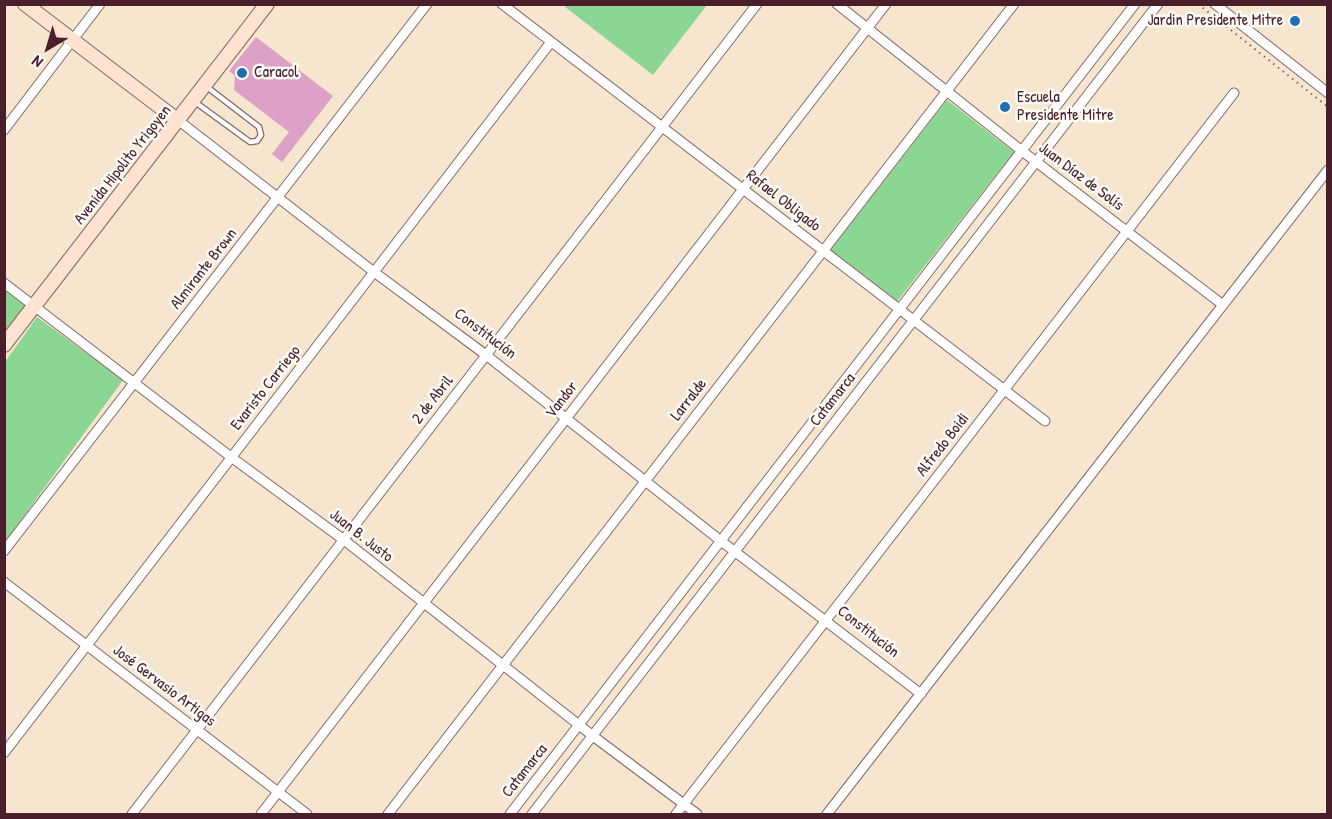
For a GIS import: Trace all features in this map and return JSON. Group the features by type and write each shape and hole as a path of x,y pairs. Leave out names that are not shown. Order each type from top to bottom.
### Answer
{"main road":[{"name":"Constitución","path":"25,4 175,118"},
{"name":"Avenida Hipolito Yrigoyen","path":"4,345 32,303 175,118 258,4"},
{"name":"Avenida Hipolito Yrigoyen","path":"175,118 193,101 267,4"},
{"name":"Avenida Hipolito Yrigoyen","path":"4,332 32,303"}],"street":[{"path":"4,130 100,4"},
{"name":"Almirante Brown","path":"4,552 427,4"},
{"name":"Rafael Obligado","path":"502,4 1045,421"},
{"name":"2 de Abril","path":"132,814 757,4"},
{"name":"Juan Díaz de Solís","path":"837,4 1022,151 1222,305"},
{"name":"Vandor","path":"261,814 886,4"},
{"name":"Larralde","path":"388,814 1014,4"},
{"name":"Catamarca","path":"510,814 1135,4"},
{"name":"Catamarca","path":"532,814 1158,4"},
{"path":"1215,4 1328,93"},
{"name":"Evaristo Carriego","path":"4,753 550,42"},
{"name":"Alfredo Boidi","path":"675,814 1234,93"},
{"name":"Constitución","path":"175,118 374,272 486,355 721,541 921,694"},
{"path":"827,814 1328,170"},
{"name":"Juan B. Justo","path":"4,283 231,458 344,540 593,736 697,814"},
{"name":"José Gervasio Artigas","path":"4,582 307,814"}],"lane":[{"path":"193,101 242,138 250,142 257,141 261,135 259,127 205,86"}],"path":[{"path":"1198,4 1328,107"}],"green space":[{"path":"567,4 707,5 653,75 565,7"},
{"path":"947,100 1014,152 895,304 828,253"},
{"path":"4,283 29,301 5,332 4,332"},
{"path":"37,317 123,380 5,542 5,362"}],"building":[{"path":"256,37 333,96 282,162 272,154 289,132 234,90 235,76 229,71"}],"place":[{"name":"Jardin Presidente Mitre","path":"1295,21"},
{"name":"Caracol","path":"242,73"},
{"name":"Escuela Presidente Mitre","path":"1005,107"}]}
